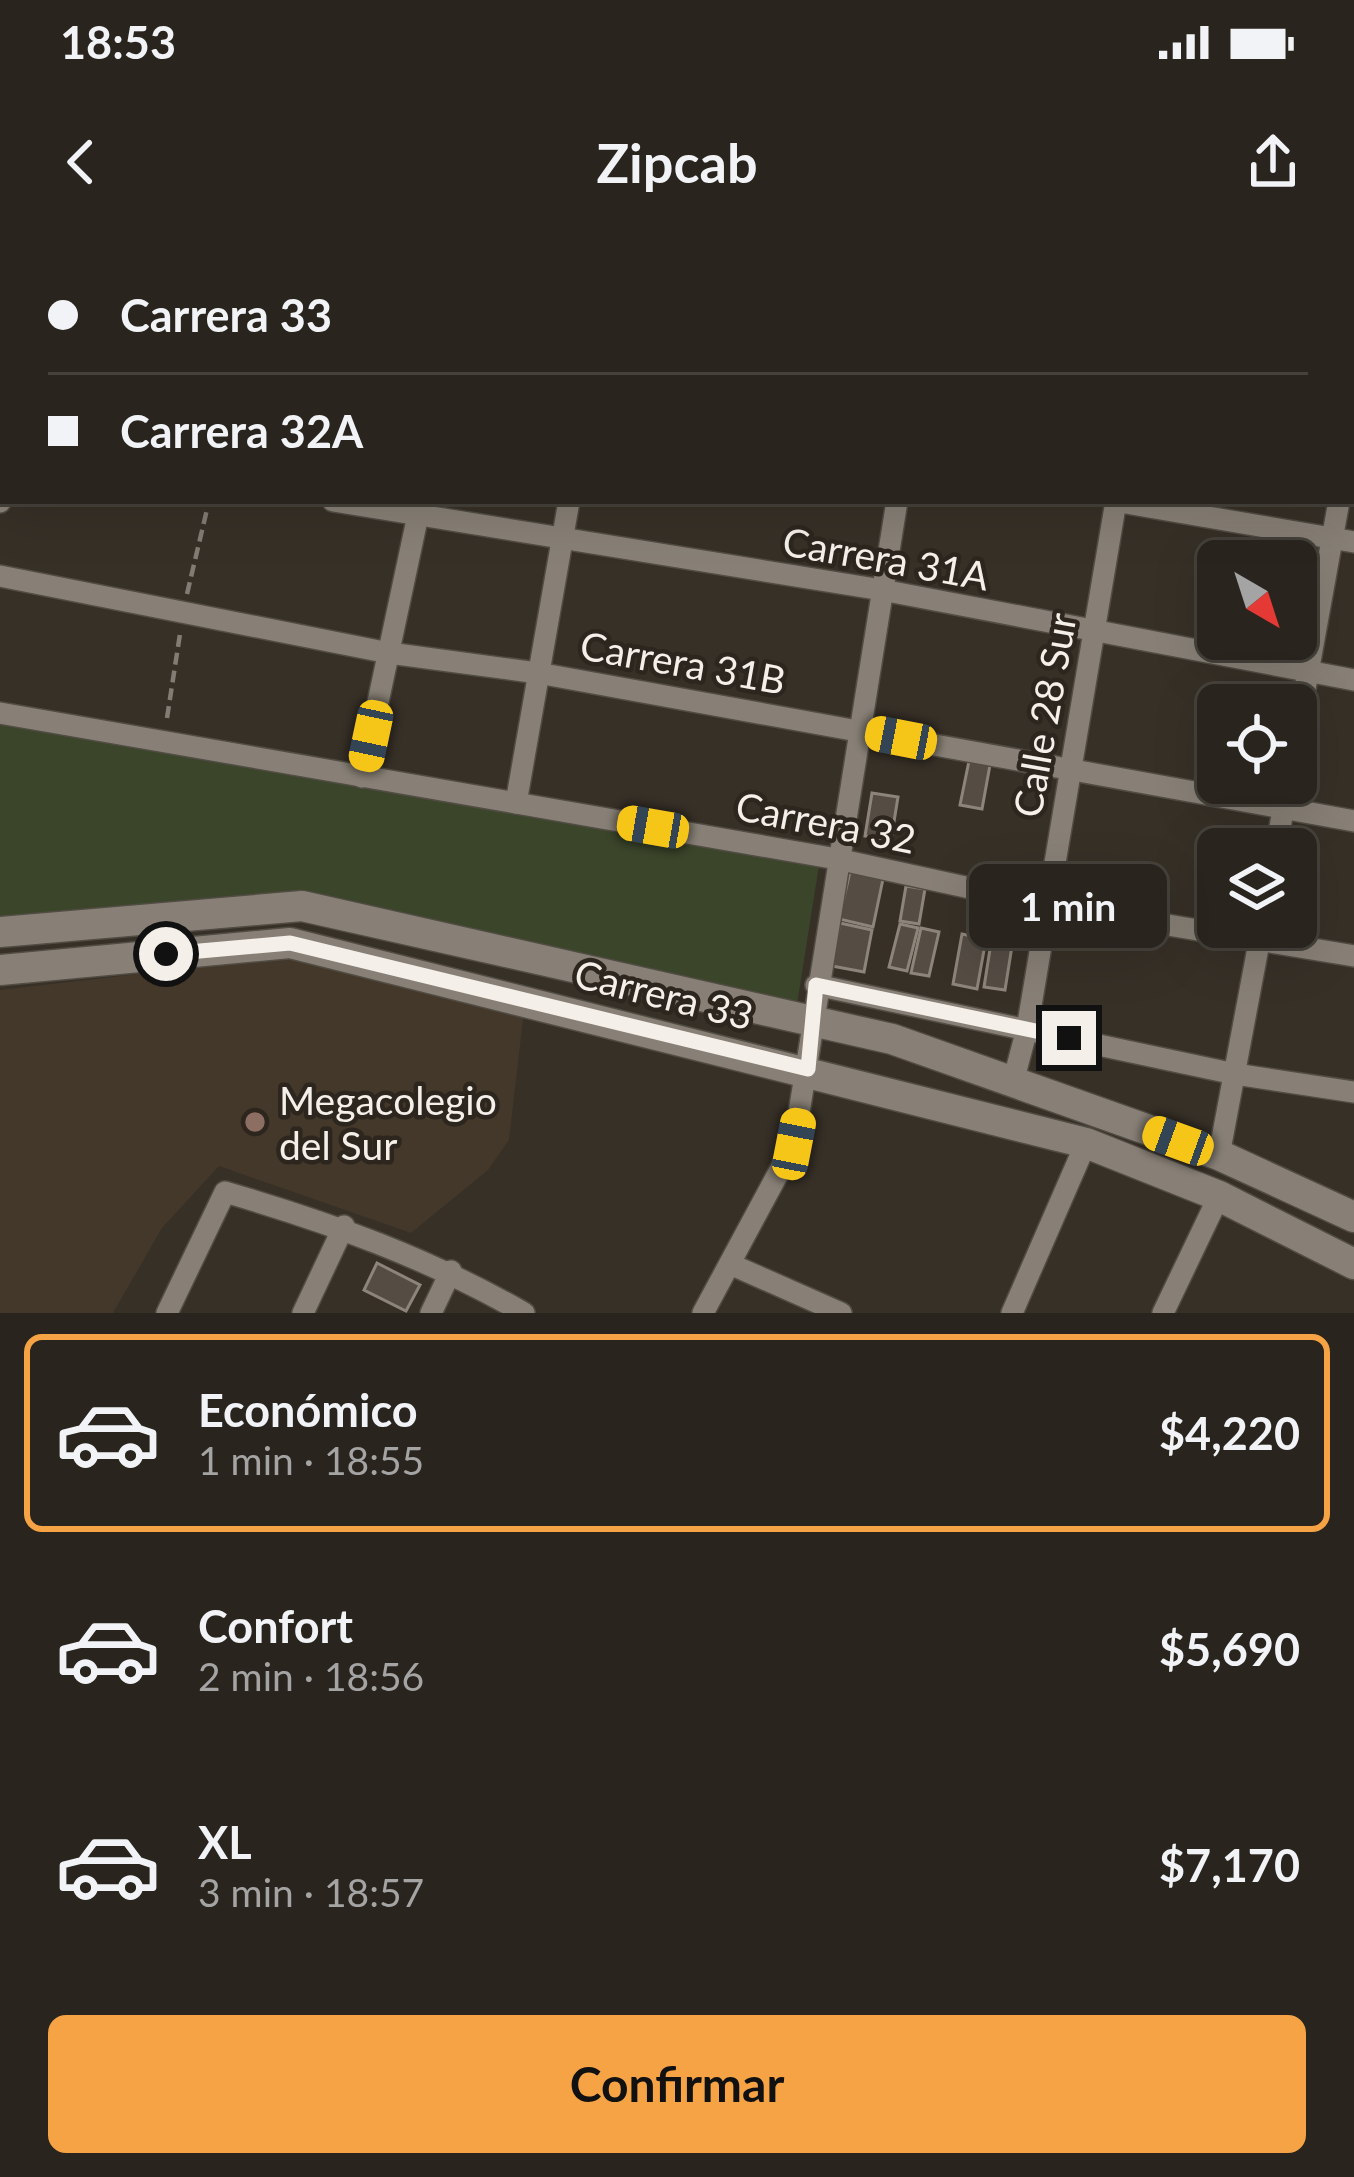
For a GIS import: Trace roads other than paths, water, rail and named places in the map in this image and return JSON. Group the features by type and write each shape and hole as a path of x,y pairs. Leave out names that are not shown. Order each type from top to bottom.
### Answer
{"main road":[{"name":"Carrera 33","path":"0,932 302,906 892,1039 1219,1155 1354,1217"},
{"name":"Carrera 33","path":"0,970 290,943 808,1069 1086,1143 1220,1196 1354,1264"}],"street":[{"name":"Carrera 31A","path":"365,504 419,509 562,541 882,590 1354,680"},
{"path":"516,803 568,504"},
{"path":"703,1313 794,1144 896,504"},
{"name":"Calle 28 Sur","path":"1013,1082 1027,1029 1115,504"},
{"path":"1133,504 1343,540"},
{"path":"1306,684 1343,540 1339,504"},
{"path":"362,777 419,509"},
{"name":"Carrera 31B","path":"0,576 389,653 538,673 1354,821"},
{"name":"Carrera 32","path":"0,713 837,859 1048,905 1197,925"},
{"path":"1280,828 1284,804"},
{"name":"Carrera 32","path":"1317,947 1354,956"},
{"path":"1219,1155 1258,948"},
{"path":"816,985 1235,1074 1354,1092"},
{"path":"1012,1313 1086,1143"},
{"path":"167,1313 225,1192 344,1226 451,1271 524,1313"},
{"path":"1163,1313 1220,1196"},
{"path":"303,1313 344,1226"},
{"path":"730,1264 841,1313"},
{"path":"431,1313 451,1271"}],"place":[{"name":"Megacolegio del Sur","path":"255,1122"}]}
